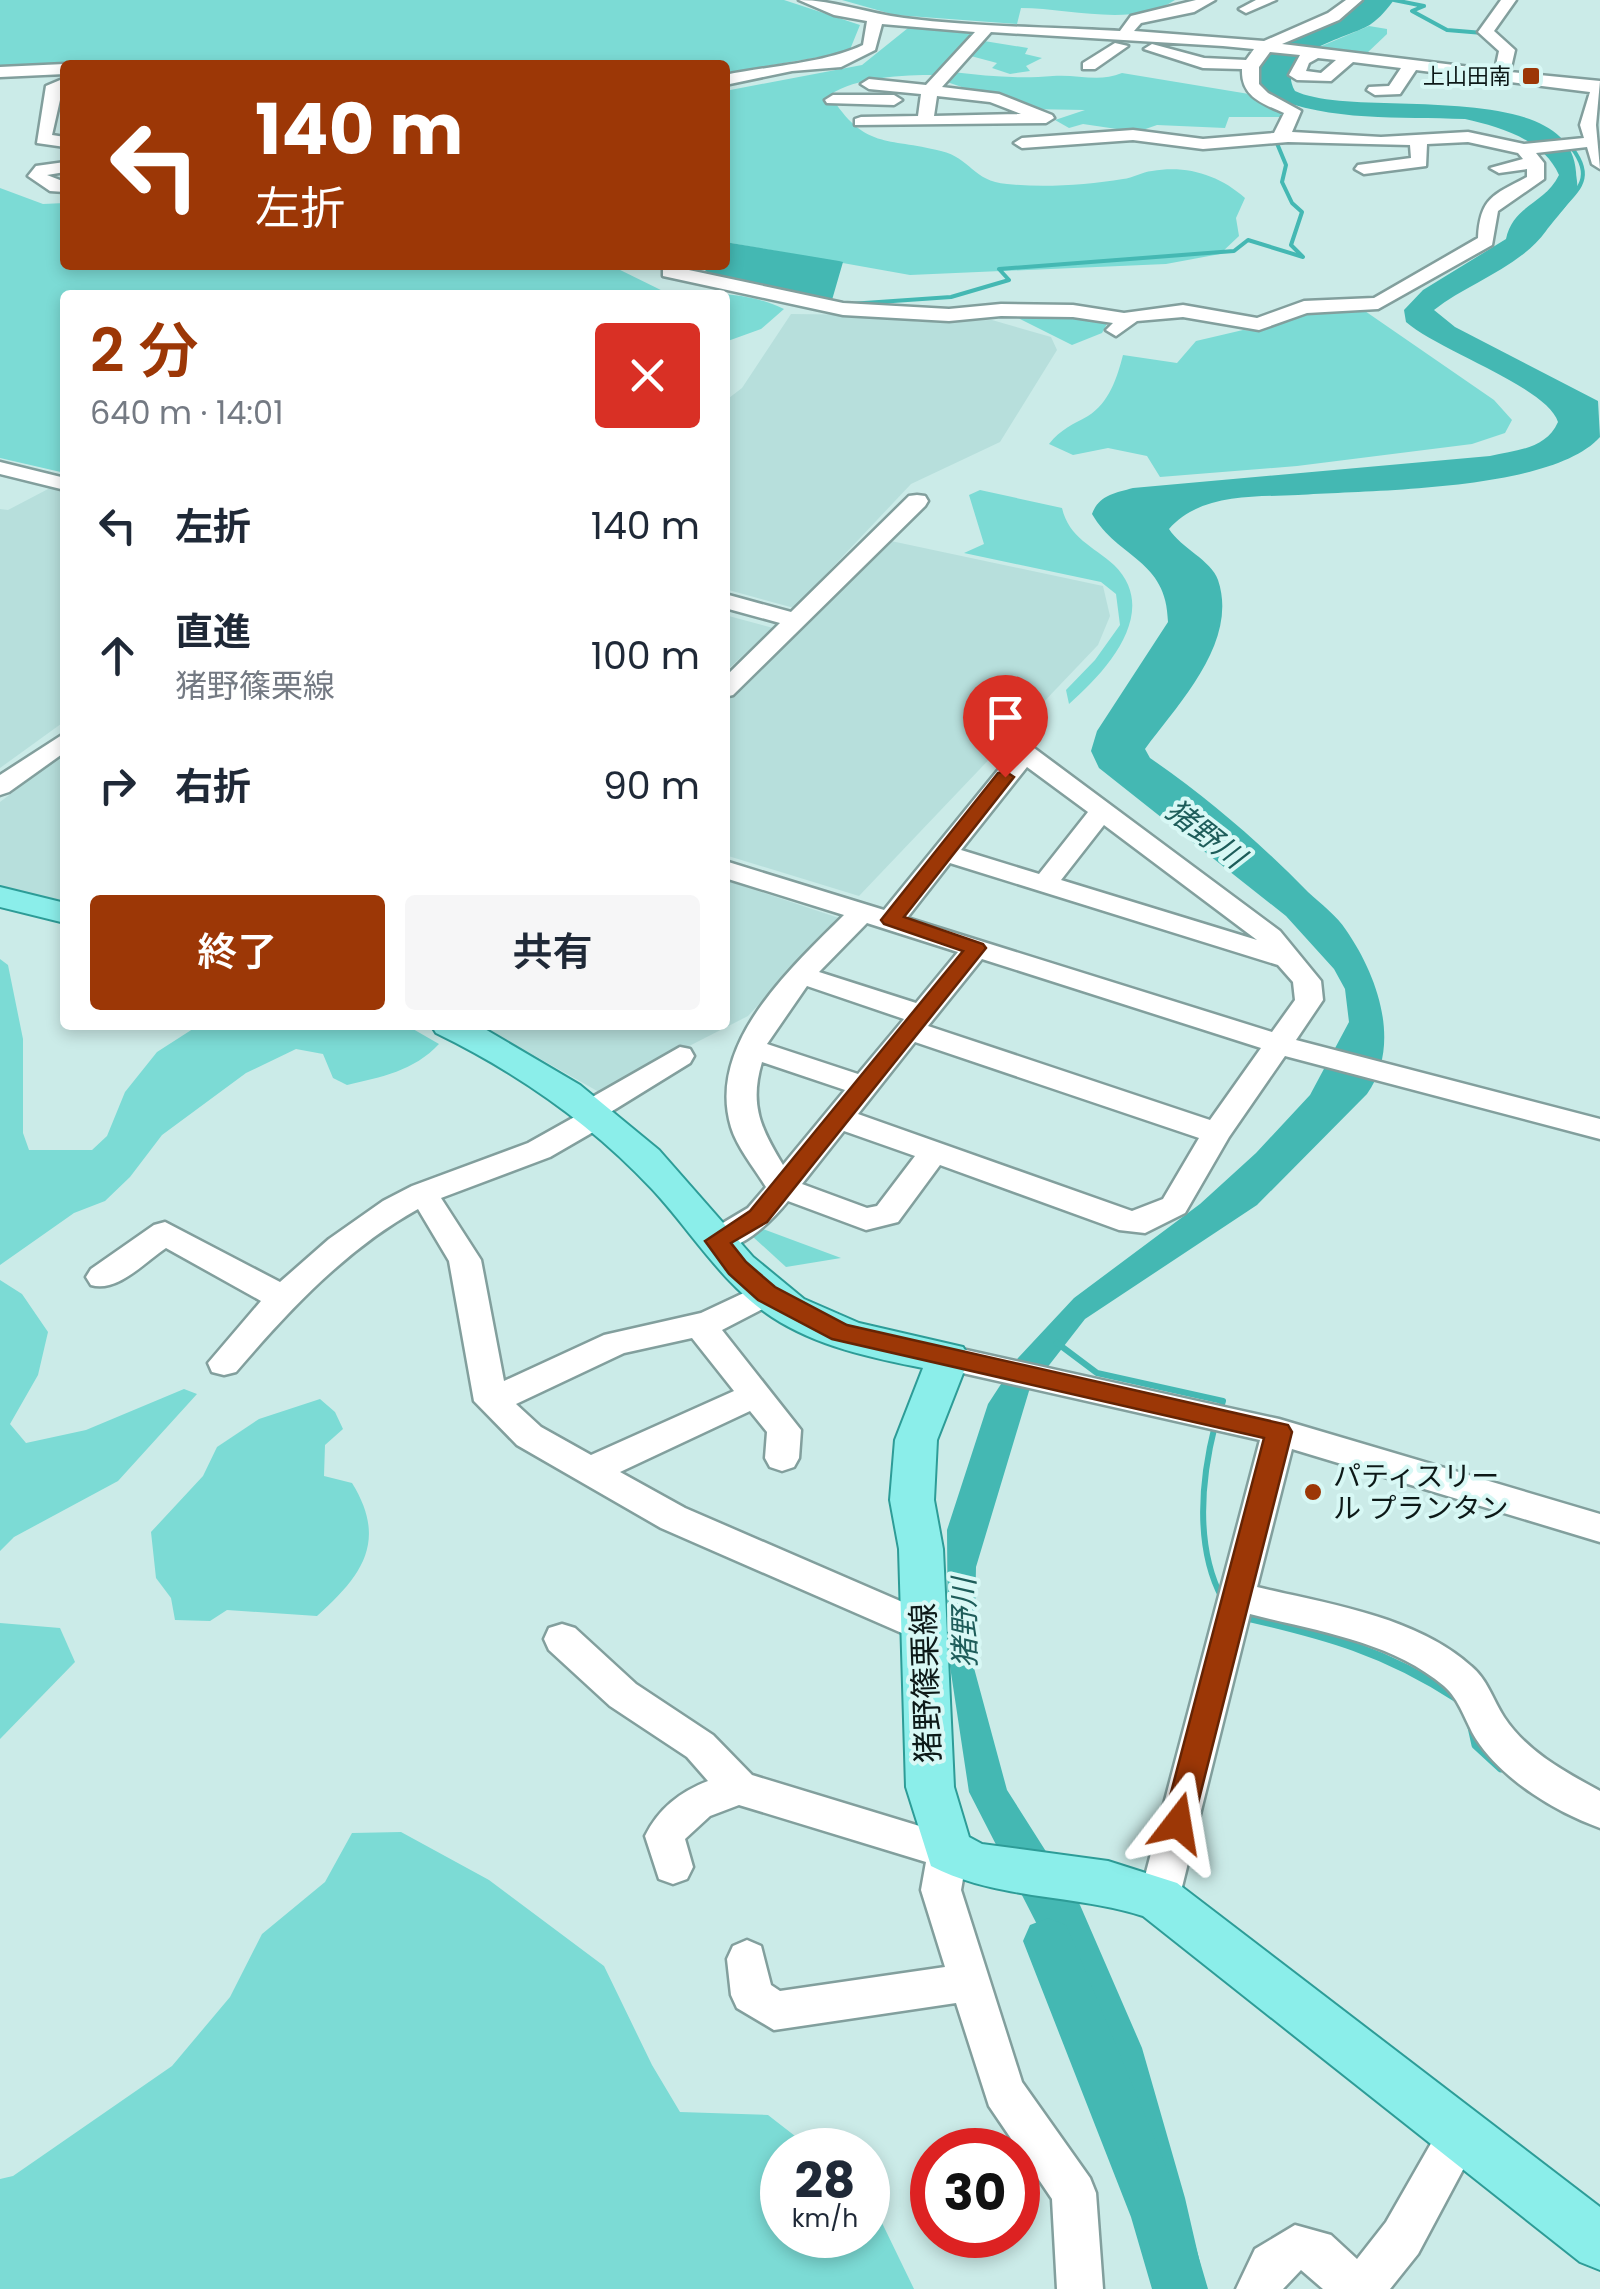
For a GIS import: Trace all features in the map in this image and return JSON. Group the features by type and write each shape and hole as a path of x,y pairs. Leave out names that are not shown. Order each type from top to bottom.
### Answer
{"main road":[{"path":"0,897 60,912"},
{"path":"458,1030 547,1079 594,1114 667,1182 737,1268 766,1294 841,1333 948,1358"},
{"name":"猪野篠栗線","path":"948,1358 916,1440 912,1500 921,1550 930,1787 962,1858"},
{"path":"962,1858 1108,1883 1159,1899 1600,2242"}],"street":[{"path":"806,0 875,20 1122,40 1151,42 1226,34"},
{"path":"1090,66 1122,40 1128,24 1136,19 1190,9 1208,0"},
{"path":"1246,9 1269,0"},
{"path":"1324,0 1351,5"},
{"path":"1481,90 1499,73 1507,50 1486,32 1509,0"},
{"path":"1283,142 1289,108 1256,92 1249,81 1252,65 1262,49 1351,5"},
{"path":"730,79 792,66 850,60 870,47 875,20"},
{"path":"926,121 928,95 987,28"},
{"path":"1179,29 1226,34 1270,46 1600,87 1588,125 1600,164"},
{"path":"1054,49 1063,43 1122,40"},
{"path":"1151,42 1203,63 1252,65"},
{"path":"1374,58 1376,95 1394,91 1417,63 1438,46"},
{"path":"1316,51 1302,61 1297,75 1325,78 1351,55"},
{"path":"1191,84 1193,72 1203,63"},
{"path":"0,72 60,69"},
{"path":"60,84 54,86 57,112 44,139 60,141"},
{"path":"869,84 928,95"},
{"path":"834,100 928,95 993,97 1046,118 1080,143"},
{"path":"1246,106 1290,117"},
{"path":"861,122 1046,118"},
{"path":"1023,148 1047,141 1080,143 1152,136 1184,143 1224,134 1283,142 1468,137 1531,153"},
{"path":"1130,154 1158,152 1152,136"},
{"path":"1499,168 1517,163 1531,153 1594,136"},
{"path":"1364,169 1420,162 1418,141"},
{"path":"670,272 843,309 950,315 1031,309 1120,324 1183,311 1269,323 1304,307 1378,303 1486,241 1490,232 1487,216 1494,205 1535,179 1531,153"},
{"path":"60,168 42,170 37,176 60,186"},
{"path":"0,468 60,483"},
{"path":"730,685 917,501"},
{"path":"730,603 797,621"},
{"path":"0,787 60,744"},
{"path":"839,1118 1130,1222 1145,1222 1174,1206 1217,1134 1294,1048 1309,1000 1307,981 1270,937 1025,753 944,853 877,916 801,975 751,1048 740,1085 746,1130 782,1188 866,1219 887,1214 934,1152"},
{"path":"1044,884 1103,810"},
{"path":"944,853 1289,958"},
{"path":"730,871 1294,1048 1600,1129"},
{"path":"716,1241 758,1216 976,948"},
{"path":"801,975 916,1023 1217,1134"},
{"path":"751,1048 865,1086"},
{"path":"224,1362 280,1296 395,1207 539,1150 680,1056"},
{"path":"423,1193 465,1260 491,1401 529,1436 707,1534 924,1627"},
{"path":"102,1277 165,1233 280,1296"},
{"path":"491,1401 616,1343 700,1325 766,1294"},
{"path":"700,1325 784,1430 782,1458"},
{"path":"948,1358 1279,1432 1600,1528"},
{"path":"588,1471 755,1395"},
{"path":"1159,1899 1279,1432"},
{"path":"1236,1596 1377,1635 1441,1664 1475,1694 1494,1734 1510,1753 1600,1811"},
{"path":"562,1639 624,1695 700,1746 740,1788"},
{"path":"673,1867 664,1836 677,1817 720,1792 740,1788 962,1858 941,1890 1004,2092 1074,2194 1080,2289"},
{"path":"747,1960 752,1995 774,2011 970,1982"},
{"path":"1259,2289 1271,2265 1295,2247 1315,2251 1350,2283 1367,2282 1402,2238 1460,2134"}],"shaded area":[{"path":"0,0 784,0 860,25 849,52 730,72 730,60 60,60 60,65 0,69"},
{"path":"842,0 1175,0 1140,13 1120,15 1021,8 1017,24 895,15"},
{"path":"1369,26 1387,29 1387,34 1366,54 1317,48"},
{"path":"908,28 976,32 935,75 866,81 830,95 854,125 866,133 951,154 995,182 1035,186 1080,184 1165,169 1202,174 1245,198 1236,218 1239,236 1220,254 1166,264 910,275 730,243 730,90 862,65"},
{"path":"984,41 1028,48 1025,54 1042,58 1026,66 1030,71 1010,74 992,68 997,63 967,55"},
{"path":"952,72 1096,78 1122,73 1249,94 1284,113 1282,117 1229,117 1225,128 1157,125 1137,132 1083,124 1069,128 1055,120 1085,110 1027,109 947,82"},
{"path":"0,188 43,204 60,203 60,270 620,270 661,290 60,290 60,472 0,458"},
{"path":"730,295 784,309 761,329 730,340"},
{"path":"1362,309 1494,400 1512,420 1505,433 1472,444 1297,466 1160,477 1147,456 1108,448 1073,455 1049,444 1107,397 1123,355 1177,363 1196,341 1254,331 1302,312"},
{"path":"1024,312 1109,320 1102,333 1072,345 1020,319 1017,315"},
{"path":"791,314 874,315 920,322 992,320 1051,337 1057,350 1000,442 911,484 794,608 730,590 730,397 742,388"},
{"path":"50,488 60,491 60,725 0,768 0,509 8,510"},
{"path":"980,490 1062,508 1076,534 1114,565 1127,583 1132,601 1123,639 1099,675 1069,704 1066,690 1095,660 1120,625 1116,594 1101,582 964,553 984,544 969,495"},
{"path":"891,541 1103,586 1110,616 1098,645 859,896 730,857 730,699"},
{"path":"730,616 773,628 730,667"},
{"path":"60,757 60,900 0,887 0,802"},
{"path":"730,882 839,918 748,1016 730,1025"},
{"path":"0,959 8,965 23,1039 23,1133 29,1150 92,1150 107,1136 125,1092 157,1052 191,1030 415,1030 439,1044 408,1067 347,1085 333,1078 323,1054 296,1049 246,1073 162,1135 130,1177 105,1201 74,1213 0,1265"},
{"path":"489,1030 721,1030 599,1092"},
{"path":"763,1229 841,1258 786,1267 752,1236"},
{"path":"0,1280 22,1294 48,1332 38,1375 10,1424 26,1443 86,1430 184,1389 197,1394 118,1481 14,1537 0,1551"},
{"path":"320,1399 335,1412 343,1429 325,1445 324,1476 352,1483 368,1523 369,1540 357,1572 317,1616 227,1610 210,1621 175,1620 171,1598 156,1578 151,1532 203,1476 217,1447 259,1419"},
{"path":"0,1623 60,1628 75,1662 0,1739"},
{"path":"401,1832 489,1880 604,1966 652,2065 680,2112 768,2115 785,2128 760,2128 760,2258 890,2258 890,2239 914,2289 0,2289 0,2179 13,2176 172,2066 230,1997 262,1934 325,1882 352,1833"}],"water":[{"path":"1361,0 1394,0 1371,24 1304,56 1294,66 1291,77 1295,91 1324,99 1500,111 1538,122 1565,142 1577,186 1563,210 1522,255 1434,310 1455,327 1598,401 1600,437 1576,455 1503,478 1413,489 1229,499 1196,509 1169,529 1203,560 1218,580 1220,626 1202,671 1145,749 1150,758 1252,838 1342,925 1368,968 1382,1011 1384,1033 1383,1054 1367,1094 1257,1205 1085,1319 1029,1391 976,1567 974,1668 1007,1790 1080,1905 1142,2048 1185,2198 1206,2289 1172,2289 1159,2217 1064,1977 969,1792 948,1653 947,1530 988,1404 1018,1358 1074,1298 1200,1204 1256,1153 1310,1095 1349,1022 1345,989 1334,969 1286,916 1099,768 1091,751 1097,731 1168,622 1166,601 1159,585 1103,529 1092,514 1095,508 1108,496 1133,488 1490,456 1538,443 1558,422 1534,396 1406,322 1404,310 1423,290 1506,239 1515,219 1553,185 1559,175 1552,163 1519,136 1465,119 1332,113 1281,101 1257,90 1258,59 1354,9"},
{"path":"730,243 843,262 832,300 816,301 783,289 705,270 730,270"}],"waterway":[{"path":"1394,0 1424,6 1412,11 1447,30 1483,33"},
{"path":"1276,141 1286,165 1282,182 1292,203 1302,212 1291,245 1302,256"},
{"path":"1551,220 1575,193 1583,176 1568,143"},
{"path":"850,304 951,297 1009,280 999,269 1234,251 1248,240 1303,257"},
{"path":"1057,1343 1097,1373 1223,1401 1219,1413"},
{"path":"1215,1425 1206,1468 1203,1513 1208,1557 1222,1598"},
{"path":"1243,1616 1354,1646 1405,1668 1457,1698"},
{"path":"1472,1727 1476,1745 1501,1768"},
{"name":"猪野川","path":"1048,1941 1159,2217 1180,2289"}],"place":[{"name":"上山田南","path":"1531,76"},
{"name":"パティスリー ル プランタン","path":"1313,1492"}],"route":[{"path":"1005,777 891,920 976,948 758,1216 716,1241 737,1268 766,1294 841,1333 1279,1432 1178,1823"}]}
